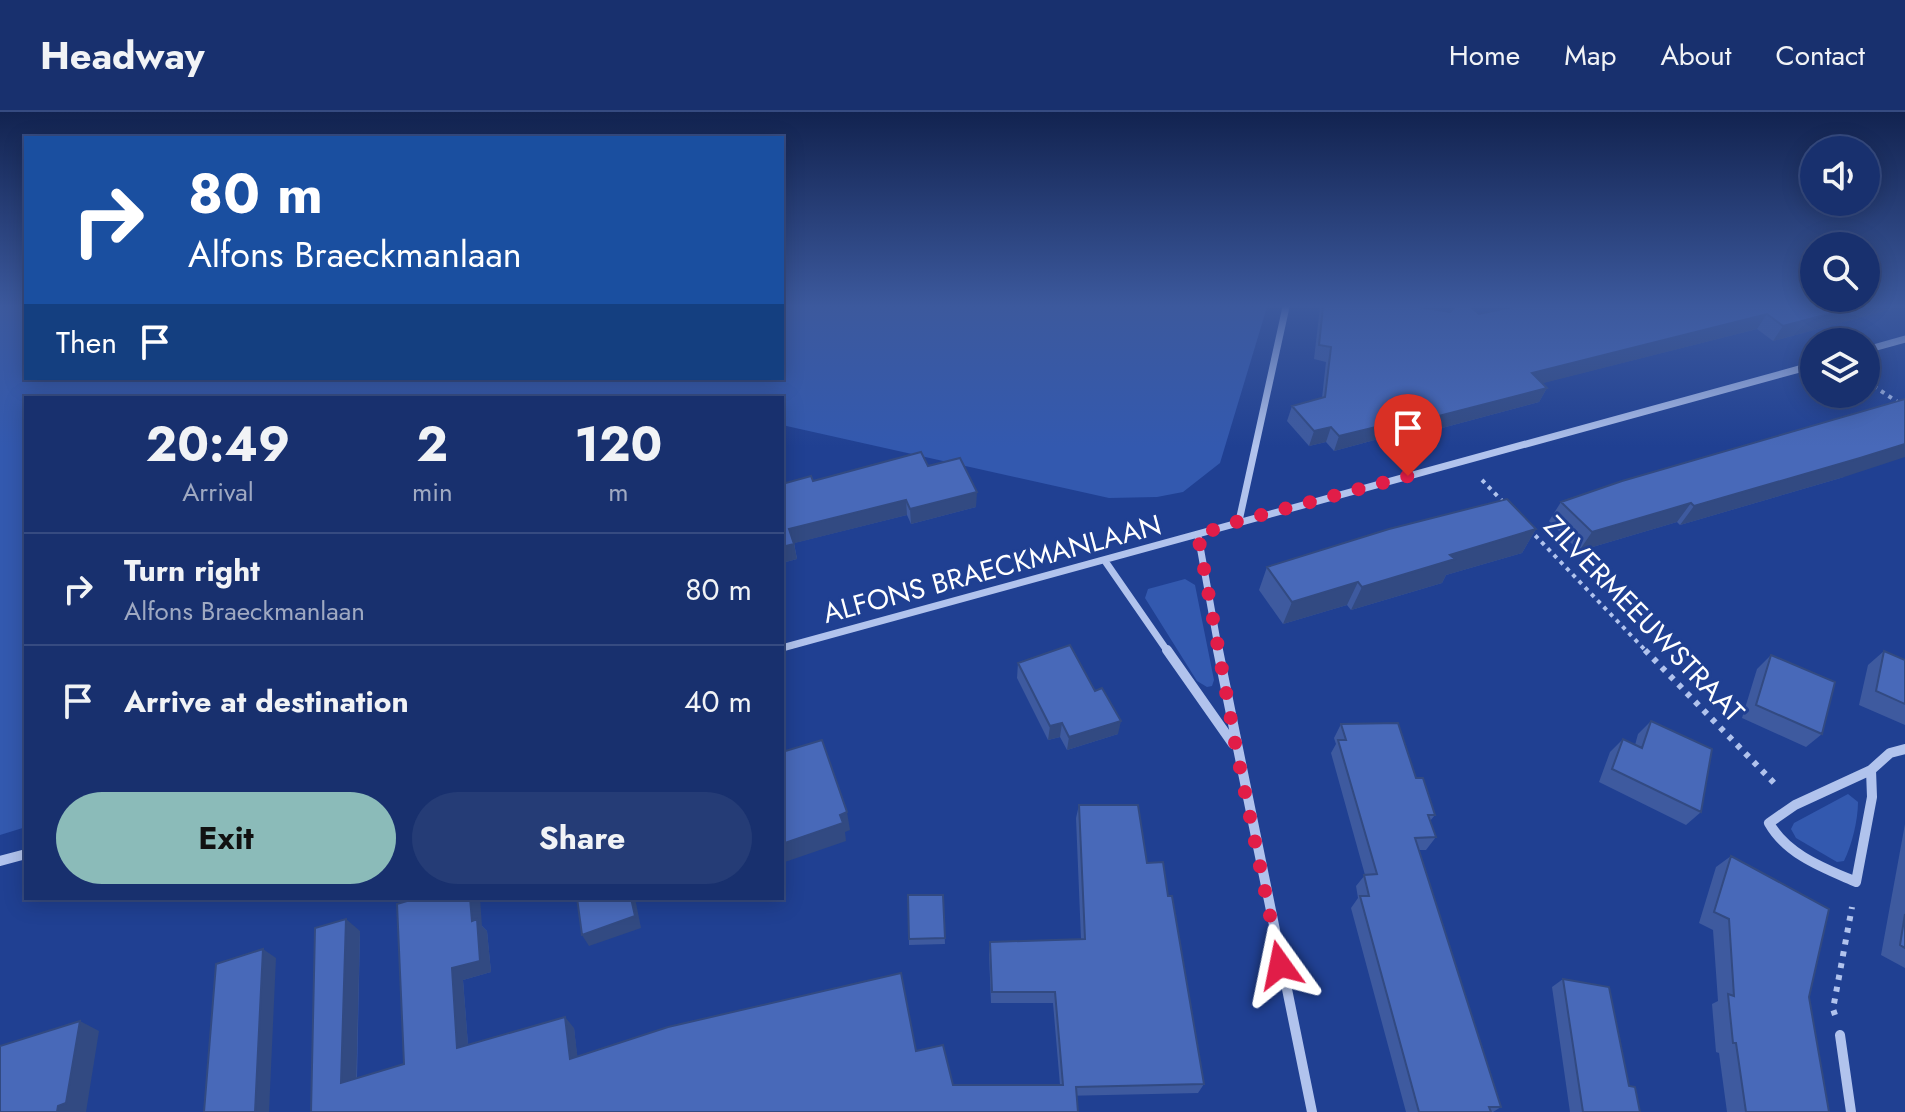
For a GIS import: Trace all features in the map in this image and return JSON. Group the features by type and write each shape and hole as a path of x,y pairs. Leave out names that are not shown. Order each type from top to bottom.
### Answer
{"street":[{"path":"1239,521 1276,354"},
{"name":"ALFONS BRAECKMANLAAN","path":"784,647 1800,369"},
{"path":"1198,535 1236,748 1312,1112"},
{"path":"1105,561 1236,748"},
{"path":"1871,770 1872,797 1856,882 1826,869 1774,837 1769,823 1795,805 1871,770 1890,753 1905,749"},
{"path":"0,861 24,855"},
{"path":"1840,1035 1851,1112"}],"path":[{"path":"1880,390 1905,407"},
{"name":"ZILVERMEEUWSTRAAT","path":"1464,462 1508,507"},
{"name":"ZILVERMEEUWSTRAAT","path":"1519,519 1795,805"},
{"path":"1840,1035 1833,1009 1856,882"}],"shaded area":[{"path":"0,354 24,354 24,380 784,380 784,354 1253,354 1220,463 1183,492 1157,497 1109,498 784,425 784,396 24,396 24,828 0,835"},
{"path":"1185,579 1195,585 1214,680 1212,686 1207,687 1197,681 1145,598 1148,589"},
{"path":"1848,794 1858,802 1856,824 1844,861 1837,862 1796,838 1791,829 1794,823"}],"building":[{"path":"1330,354 1609,354 1532,373 1547,388 1392,428 1388,424 1339,436 1331,427 1314,431 1292,406 1325,397"},
{"path":"1905,399 1905,444 1694,506 1691,503 1592,532 1561,502 1622,481"},
{"path":"921,452 928,466 960,458 977,492 910,509 906,500 789,529 794,544 784,546 784,483 811,476 813,481"},
{"path":"1507,499 1536,529 1450,555 1455,559 1362,587 1358,582 1292,602 1267,567 1389,529"},
{"path":"1070,645 1095,691 1102,688 1121,721 1069,737 1062,723 1050,726 1018,663"},
{"path":"1884,651 1905,660 1905,704 1876,691"},
{"path":"1771,655 1835,682 1822,734 1756,705"},
{"path":"1651,721 1712,749 1701,812 1612,769 1623,739 1642,748"},
{"path":"1398,723 1416,778 1423,778 1435,815 1428,815 1436,837 1415,838 1501,1107 1489,1107 1491,1112 1419,1112 1360,896 1369,896 1364,875 1377,874 1338,740 1346,740 1341,724"},
{"path":"822,740 847,812 840,815 843,823 784,843 784,751"},
{"path":"1079,805 1138,805 1147,863 1163,862 1168,896 1172,896 1204,1084 1076,1087 1078,1112 311,1112 315,928 346,919 341,1083 404,1064 397,904 410,900 470,900 472,921 477,919 480,961 452,968 457,1048 565,1017 570,1059 668,1027 901,973 916,1051 943,1045 953,1085 1063,1085 1055,992 992,992 990,942 1085,939"},
{"path":"1731,856 1829,909 1809,997 1829,1112 1746,1112 1736,1043 1733,1043 1728,994 1734,996 1729,919 1714,912"},
{"path":"908,895 943,895 945,938 909,939"},
{"path":"577,900 631,900 635,916 582,935"},
{"path":"1905,914 1905,948 1900,945"},
{"path":"263,949 255,1112 204,1112 216,964"},
{"path":"1563,979 1609,987 1629,1086 1635,1087 1640,1112 1583,1112"},
{"path":"80,1021 66,1103 58,1106 57,1112 0,1112 0,1046"}],"route":[{"path":"1280,965 1236,748 1198,535 1408,476"}]}
